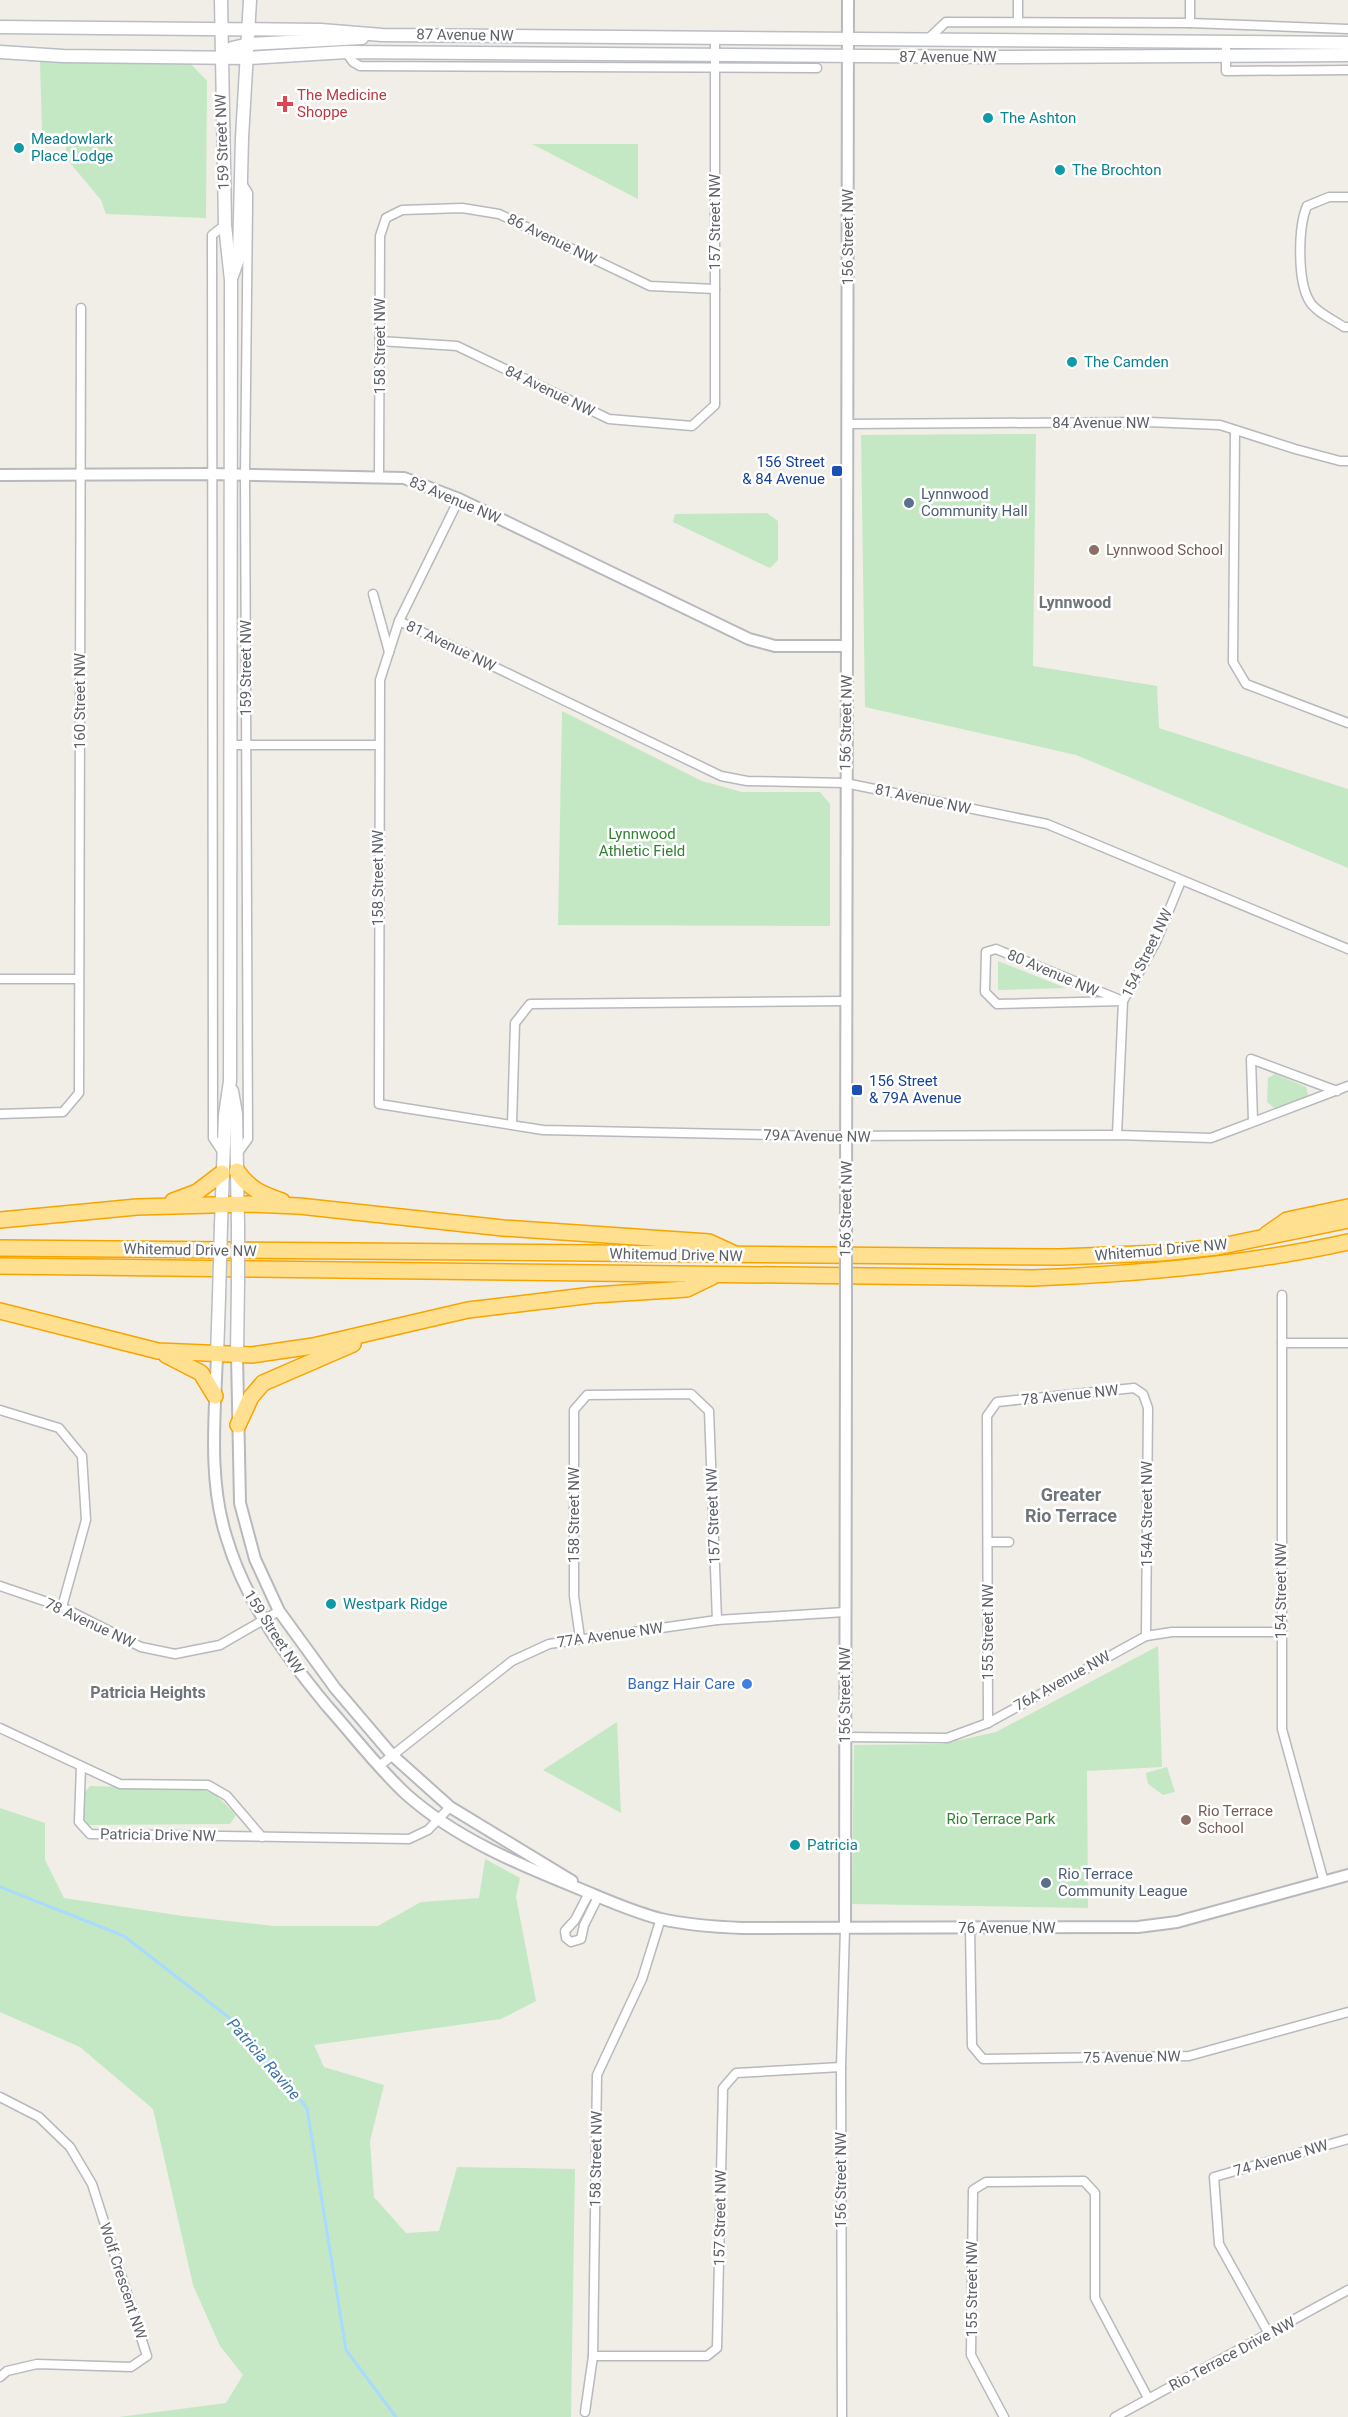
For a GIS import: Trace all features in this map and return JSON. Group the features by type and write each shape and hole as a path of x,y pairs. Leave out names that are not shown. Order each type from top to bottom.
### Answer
{"highway":[{"path":"0,1220 137,1207 182,1200 230,1172 254,1190 299,1206"},
{"path":"137,1207 299,1206 503,1228 709,1242 739,1256"},
{"path":"1260,1239 1287,1220 1348,1207"},
{"name":"Whitemud Drive NW","path":"0,1248 1060,1257 1161,1253 1260,1239 1348,1220"},
{"name":"Whitemud Drive NW","path":"0,1266 998,1278 1113,1275 1197,1267 1348,1242"},
{"path":"0,1311 158,1351 237,1355 313,1346 435,1317 530,1301 687,1289 716,1275"},
{"path":"238,1425 251,1397 263,1383 277,1375 341,1348 435,1317"},
{"path":"158,1351 201,1373 215,1396"}],"main road":[{"name":"159 Street NW","path":"221,0 220,58 225,225 231,280 230,1080 236,1114 230,1154 230,1172 238,1205 237,1355"},
{"name":"159 Street NW","path":"231,280 238,256 250,0"},
{"name":"87 Avenue NW","path":"0,27 321,30 382,35 929,39 1226,48 1348,55"},
{"path":"220,58 232,48 249,44 345,40 382,35"},
{"name":"87 Avenue NW","path":"0,52 63,56 220,58 346,52 848,56 1226,48 1348,43"},
{"name":"159 Street NW","path":"217,1355 221,1206 230,1172"}],"street":[{"name":"156 Street NW","path":"843,2416 841,2067 845,1737 848,0"},
{"path":"1018,0 1018,21"},
{"path":"1190,0 1190,23"},
{"name":"87 Avenue NW","path":"929,39 946,22 1190,23 1348,29"},
{"name":"157 Street NW","path":"715,38 715,405"},
{"path":"1226,48 1226,70 1348,70"},
{"name":"87 Avenue NW","path":"346,52 353,62 360,66 818,68"},
{"name":"159 Street NW","path":"225,225 212,235 213,1138 230,1154 248,1138 245,475 248,192 240,180"},
{"path":"1348,197 1329,197 1307,207 1300,221 1303,287 1311,304 1344,327 1348,327"},
{"name":"86 Avenue NW","path":"386,218 402,210 462,208 499,214 650,286 715,290"},
{"name":"158 Street NW","path":"380,476 380,236 386,218"},
{"name":"160 Street NW","path":"0,1114 63,1112 79,1093 81,308"},
{"name":"84 Avenue NW","path":"380,341 457,346 609,419 692,426 715,405"},
{"name":"84 Avenue NW","path":"848,424 1149,422 1220,425 1340,461 1348,461"},
{"path":"1235,430 1233,662 1246,684 1348,723"},
{"name":"83 Avenue NW","path":"0,475 231,474 405,478 459,499 749,639 775,646 847,646"},
{"name":"158 Street NW","path":"379,1104 378,745 380,680 399,621 459,499"},
{"path":"373,594 389,653"},
{"name":"81 Avenue NW","path":"399,621 721,776 747,781 846,783 1047,824 1348,949"},
{"path":"230,745 378,745"},
{"name":"154 Street NW","path":"1117,1136 1123,1001 1156,942 1181,881"},
{"name":"80 Avenue NW","path":"996,949 1123,1001 997,1004 985,992 986,952 996,949"},
{"path":"0,979 79,979"},
{"path":"512,1124 515,1023 530,1004 846,1001"},
{"path":"1253,1121 1251,1059 1337,1091"},
{"name":"79A Avenue NW","path":"379,1104 543,1130 847,1137 1211,1138 1348,1086"},
{"name":"154 Street NW","path":"1282,1294 1282,1732 1324,1882"},
{"path":"1282,1343 1348,1343"},
{"name":"159 Street NW","path":"217,1355 216,1473 225,1534 247,1593 296,1669 379,1766 406,1794 439,1819 488,1848 593,1895 661,1918"},
{"name":"159 Street NW","path":"237,1355 240,1503 255,1559 279,1611 335,1688 392,1755 450,1807 593,1895"},
{"name":"78 Avenue NW","path":"997,1402 1134,1388 1143,1394"},
{"name":"158 Street NW","path":"580,1638 574,1596 574,1410 587,1395 691,1394 709,1411"},
{"name":"154A Street NW","path":"1143,1394 1148,1408 1146,1636"},
{"name":"155 Street NW","path":"988,1723 987,1416 997,1402"},
{"path":"0,1410 59,1428 82,1456 86,1520 63,1607"},
{"name":"157 Street NW","path":"709,1411 717,1620"},
{"path":"988,1542 1009,1542"},
{"name":"78 Avenue NW","path":"0,1586 63,1607 141,1647 175,1654 220,1645 279,1611"},
{"name":"77A Avenue NW","path":"379,1766 512,1661 549,1644 717,1620 845,1612"},
{"name":"76A Avenue NW","path":"845,1737 947,1738 988,1723 1146,1636 1172,1632 1281,1632"},
{"path":"0,1728 120,1784 208,1785 227,1796 262,1837"},
{"name":"Patricia Drive NW","path":"81,1766 79,1822 90,1834 409,1839 428,1830 450,1807"},
{"name":"76 Avenue NW","path":"661,1918 716,1927 1124,1928 1158,1925 1348,1875"},
{"path":"593,1895 581,1939 571,1942 566,1938 565,1931 593,1895"},
{"name":"158 Street NW","path":"585,2412 593,2356 597,2075 642,1979 661,1918"},
{"name":"75 Avenue NW","path":"970,1928 972,2046 982,2059 1189,2056 1348,2012"},
{"name":"157 Street NW","path":"593,2356 707,2356 717,2348 723,2088 736,2073 841,2067"},
{"name":"Wolf Crescent NW","path":"0,2097 39,2117 63,2139 92,2184 147,2356 131,2367 38,2364 7,2371 0,2377"},
{"name":"74 Avenue NW","path":"1269,2334 1219,2244 1214,2177 1348,2139"},
{"name":"155 Street NW","path":"1004,2417 971,2355 973,2190 986,2182 1084,2181 1095,2193 1095,2298 1148,2398"},
{"name":"Rio Terrace Drive NW","path":"1115,2417 1348,2290"}],"green space":[{"path":"40,62 189,62 207,81 206,218 106,214 101,200 66,158 66,133 42,133"},
{"path":"532,144 638,144 638,199"},
{"path":"1036,434 1033,666 1157,686 1159,728 1348,789 1348,868 1076,755 865,707 861,435"},
{"path":"767,513 778,521 778,560 770,568 673,522 675,514"},
{"name":"Lynnwood Athletic Field","path":"562,711 702,781 742,792 820,792 830,804 830,926 558,925"},
{"path":"998,961 1066,988 998,990"},
{"path":"1275,1074 1306,1087 1308,1094 1305,1100 1274,1108 1267,1102 1268,1078"},
{"name":"Rio Terrace Park","path":"1158,1646 1162,1767 1087,1771 1088,1908 852,1904 854,1745 942,1744 996,1732"},
{"path":"617,1722 621,1813 543,1770"},
{"path":"1167,1767 1175,1792 1163,1795 1148,1784 1146,1773"},
{"path":"90,1786 201,1789 216,1795 236,1815 230,1824 88,1825 82,1818 85,1792"},
{"path":"0,1808 45,1823 45,1860 64,1898 183,1916 274,1926 378,1926 421,1902 479,1898 485,1859 520,1878 516,1897 536,2001 501,2019 314,2045 324,2067 384,2085 370,2141 374,2197 406,2233 439,2231 457,2167 575,2169 571,2417 119,2417 226,2403 243,2375 220,2346 193,2285 153,2109 80,2047 0,2012"}],"waterway":[{"name":"Patricia Ravine","path":"0,1887 124,1936 236,2023 307,2108 346,2350 396,2417"}],"place":[{"name":"The Medicine Shoppe","path":"285,104"},
{"name":"The Ashton","path":"988,118"},
{"name":"Meadowlark Place Lodge","path":"19,148"},
{"name":"The Brochton","path":"1060,170"},
{"name":"The Camden","path":"1072,362"},
{"name":"156 Street & 84 Avenue","path":"837,471"},
{"name":"Lynnwood Community Hall","path":"909,503"},
{"name":"Lynnwood School","path":"1094,550"},
{"name":"156 Street & 79A Avenue","path":"857,1090"},
{"name":"Westpark Ridge","path":"331,1604"},
{"name":"Bangz Hair Care","path":"747,1684"},
{"name":"Rio Terrace School","path":"1186,1820"},
{"name":"Patricia","path":"795,1845"},
{"name":"Rio Terrace Community League","path":"1046,1883"}],"district":[{"name":"Lynnwood","path":"1075,602"},
{"name":"Greater Rio Terrace","path":"1071,1504"},
{"name":"Patricia Heights","path":"148,1692"}]}
